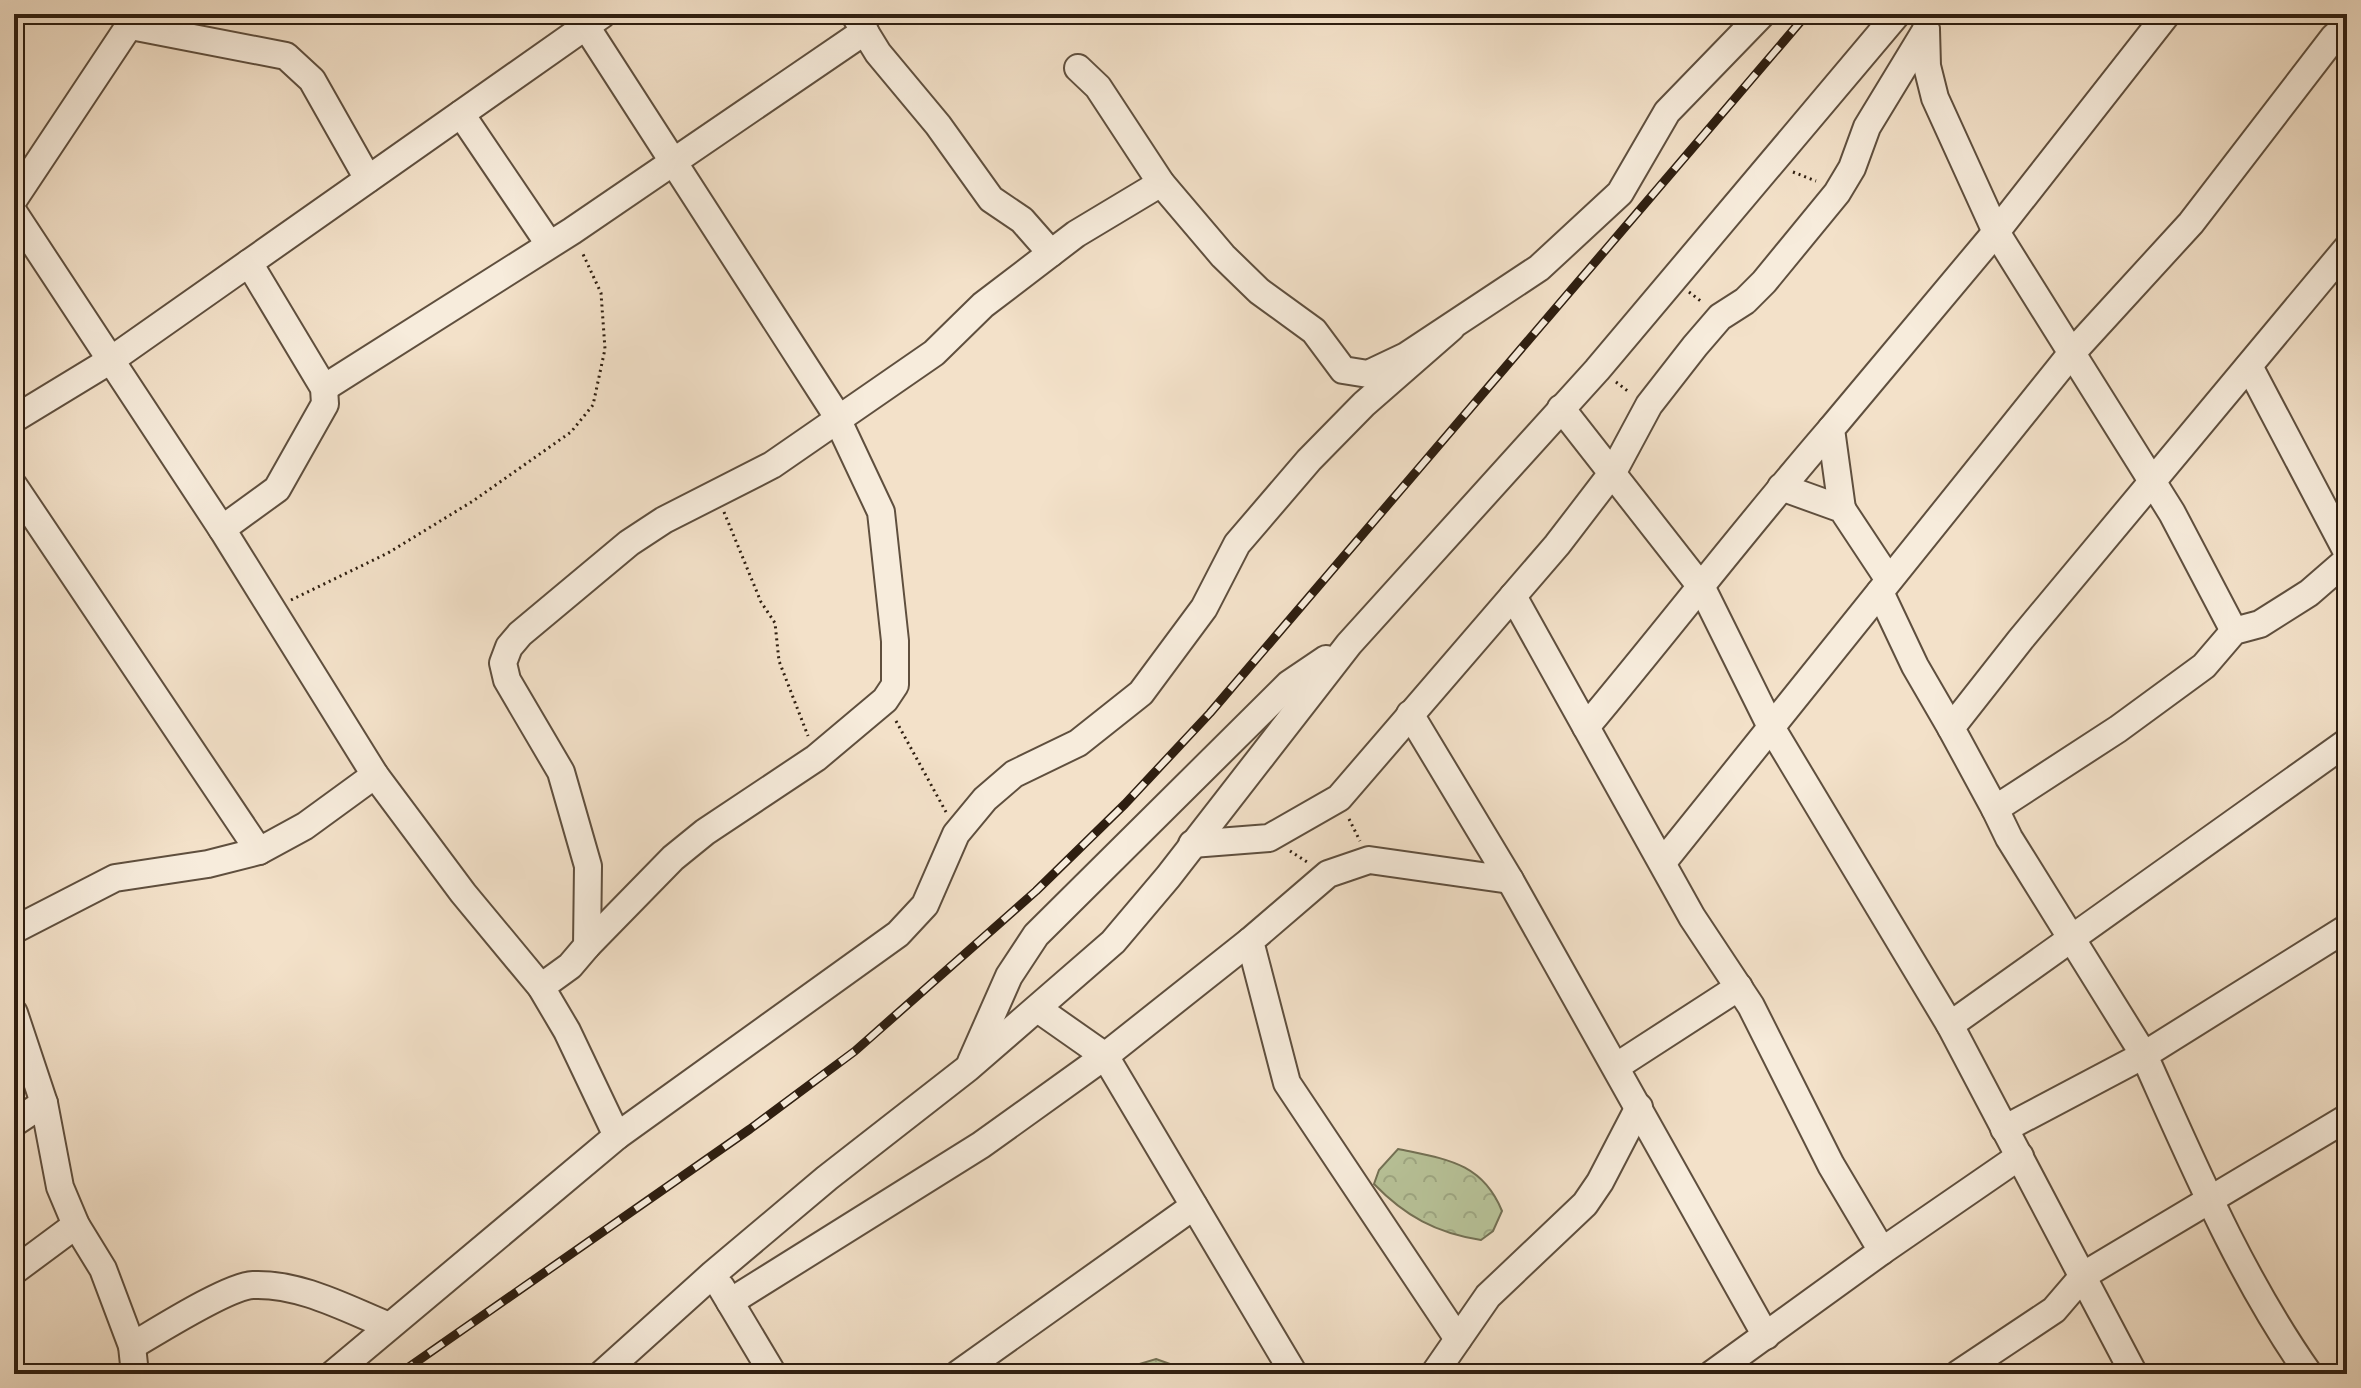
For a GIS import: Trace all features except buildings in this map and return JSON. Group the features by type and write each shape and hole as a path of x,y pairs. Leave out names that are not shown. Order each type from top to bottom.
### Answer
{"street":[{"path":"1078,68 1098,87 1161,183 1223,256 1271,301 1314,331 1343,370 1374,372 1451,328 1539,268 1620,193 1667,112 1762,14"},
{"path":"602,1374 713,1274 827,1178 968,1068 1113,942 1349,644 1597,370 1897,14"},
{"path":"1586,727 1781,487 1996,232 2167,14"},
{"path":"14,419 111,360 461,114 589,18 674,164 836,418 881,512 895,641 895,685 885,700 816,758 705,832 673,858 570,966 541,987"},
{"path":"14,199 134,20 286,56 312,80 368,179"},
{"path":"1926,22 1927,66 1935,98 1996,232 2172,513 2234,631"},
{"path":"1192,844 1269,838 1339,798 1513,596 1613,472 1649,405 1720,317 1745,301 1764,282 1837,193 1858,155 1867,127 1926,22"},
{"path":"324,388 674,164 860,23 991,199 1022,220 1051,253"},
{"path":"1663,862 2071,354 2191,223 2334,37 2347,25"},
{"path":"461,114 549,244"},
{"path":"587,946 588,866 561,772 507,680 503,663 509,647 530,624 629,543 772,465 934,353 983,305 1051,253 1161,183"},
{"path":"14,213 222,529 375,775 463,893 541,987 567,1031 617,1136"},
{"path":"1951,728 2347,248"},
{"path":"222,529 277,489 325,404 324,388 249,263"},
{"path":"333,1374 617,1136 898,934 925,905 956,834 985,799 1014,774 1078,743 1141,693 1204,608 1245,535 1364,404 1451,328"},
{"path":"2249,366 2347,552"},
{"path":"1561,408 1702,588 1771,727 1950,1025 2134,1374"},
{"path":"1831,429 1842,509 1885,586 1915,666 2009,838 2144,1055 2209,1200 2283,1336 2309,1374"},
{"path":"14,486 259,851"},
{"path":"1781,487 1842,509"},
{"path":"1995,809 2118,729 2204,666 2234,631 2260,624 2309,593 2347,560"},
{"path":"1513,596 1692,917 1739,987 1831,1165 1882,1251"},
{"path":"968,1068 1009,976 1036,935 1289,684 1349,644"},
{"path":"1410,714 1617,1066 1766,1336"},
{"path":"1950,1025 2347,742"},
{"path":"14,930 115,878 208,864 259,851 305,826 375,775"},
{"path":"730,1302 981,1145 1105,1056 1250,941 1328,874 1369,860 1510,880"},
{"path":"2004,1129 2144,1055 2347,928"},
{"path":"1250,941 1274,1023 1287,1083 1458,1339"},
{"path":"1617,1066 1739,987"},
{"path":"1038,1009 1105,1056 1294,1374"},
{"path":"14,1013 20,1051 44,1103 60,1187 76,1225 103,1269 132,1346 135,1374"},
{"path":"14,1123 44,1103"},
{"path":"1434,1374 1488,1296 1585,1204 1600,1182 1639,1107"},
{"path":"1958,1374 2054,1310 2084,1275 2347,1118"},
{"path":"1712,1374 2020,1156"},
{"path":"958,1374 1194,1206"},
{"path":"14,1271 76,1225"},
{"path":"713,1274 773,1374"},
{"path":"132,1346 193,1310 251,1284 305,1292 389,1326"}],"path":[{"path":"1772,163 1837,193"},
{"path":"272,609 388,553 473,501 571,432 593,405 605,349 601,293 572,231"},
{"path":"1673,280 1720,317"},
{"path":"1597,370 1649,405"},
{"path":"717,493 761,602 775,623 779,661 816,758"},
{"path":"885,700 929,775 956,834"},
{"path":"1339,798 1369,860"},
{"path":"1269,838 1328,874"}],"green space":[{"path":"1398,1149 1446,1160 1473,1172 1494,1195 1502,1211 1493,1231 1481,1240 1450,1233 1422,1221 1397,1205 1374,1184 1379,1170"},
{"path":"1156,1359 1198,1374 1106,1374"}],"railway":[{"path":"399,1374 750,1129 855,1051 1036,891 1125,804 1210,713 1807,14"}]}
